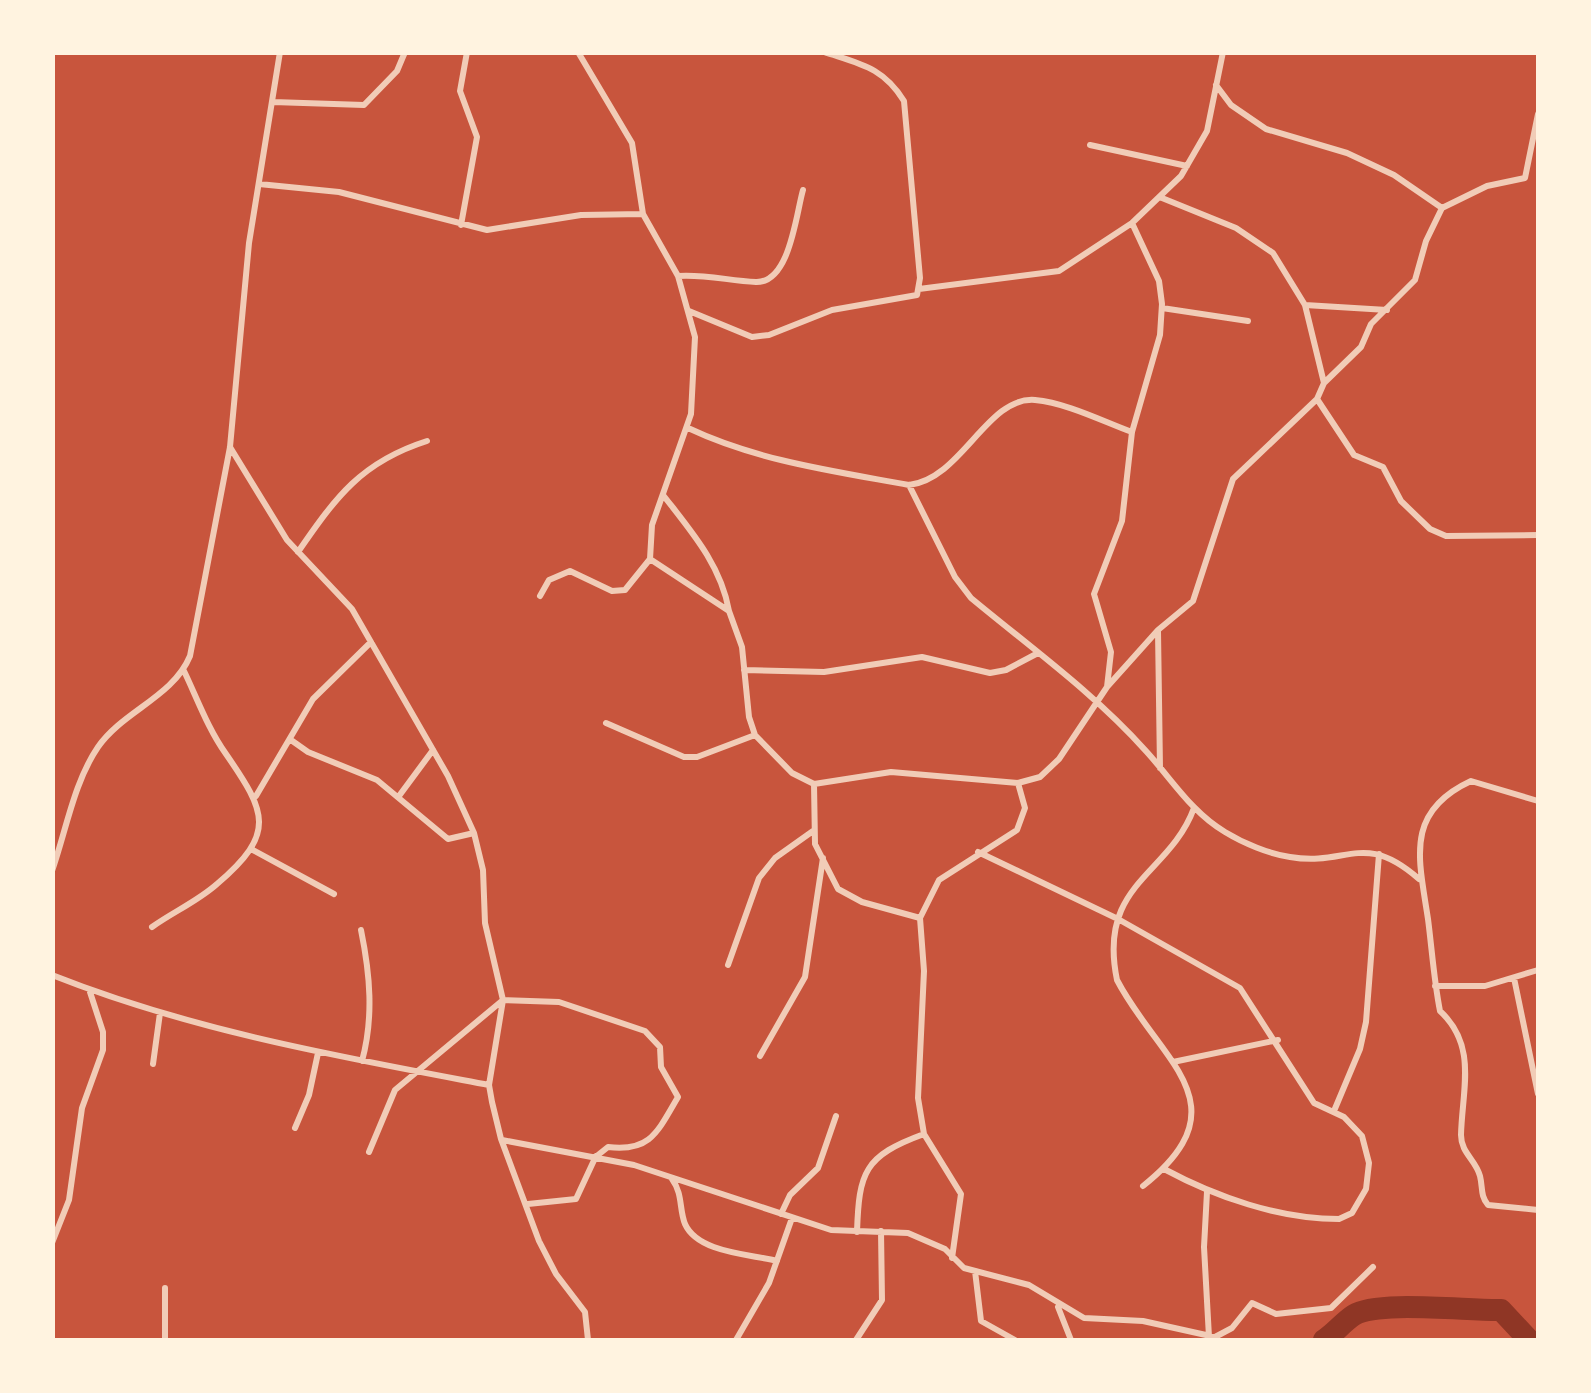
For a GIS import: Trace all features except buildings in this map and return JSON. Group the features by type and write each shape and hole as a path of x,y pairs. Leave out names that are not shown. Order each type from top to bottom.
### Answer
{"street":[{"path":"52,871 98,747 184,671 203,596 230,446 259,184 280,52"},
{"path":"273,102 364,105 397,71 405,52"},
{"path":"461,224 477,137 460,91 467,52"},
{"path":"540,596 549,580 570,571 612,591 626,590 650,560 652,525 688,428 696,366 688,310 678,276 643,214 632,143 578,52"},
{"path":"688,310 752,337 769,335 832,310 917,295 920,288 904,100 890,78 876,68 824,52"},
{"path":"920,288 1058,270 1132,223 1162,198 1207,131 1223,52"},
{"path":"1216,85 1231,105 1266,129 1347,153 1394,175 1442,208"},
{"path":"662,494 711,560 724,586 729,611 737,624 755,735 792,774 814,784 891,772 1018,784 1040,776 1058,760 1107,687 1158,630 1193,601 1233,479 1317,400 1324,384 1360,347 1371,324 1416,280 1426,241 1442,208 1487,186 1525,178 1538,114"},
{"path":"1090,145 1187,166"},
{"path":"259,184 339,192 487,230 581,214 643,214"},
{"path":"678,276 718,275 759,282 769,279 786,253 802,190"},
{"path":"1162,198 1214,217 1256,239 1272,253 1305,305 1324,384"},
{"path":"1107,687 1111,652 1094,594 1122,521 1132,432 1160,335 1162,308 1159,281 1132,223"},
{"path":"1305,305 1387,310"},
{"path":"1162,308 1248,321"},
{"path":"1317,400 1354,455 1383,468 1401,501 1437,534 1538,536"},
{"path":"688,428 763,456 909,485 927,483 942,474 998,416 1022,401 1054,404 1132,432"},
{"path":"298,552 329,505 365,471 390,453 427,441"},
{"path":"230,446 298,552 337,588 434,750 474,833 483,870 485,924 502,1000 488,1084 501,1139 556,1274 585,1312 588,1340"},
{"path":"909,485 954,577 972,598 1096,702 1194,808 1225,832 1290,857 1362,850 1379,854 1420,879"},
{"path":"650,560 729,611"},
{"path":"1158,630 1160,768"},
{"path":"256,797 313,698 371,642"},
{"path":"744,670 824,672 922,657 990,673 1006,670 1038,653"},
{"path":"152,927 216,886 252,849 262,822 256,797 216,737 184,671"},
{"path":"606,723 684,757 697,757 755,735"},
{"path":"291,740 308,752 356,768 399,796 448,839 474,833"},
{"path":"399,796 434,750"},
{"path":"1538,801 1471,781 1442,797 1425,820 1418,852 1440,1012 1456,1026 1466,1060 1461,1136 1464,1152 1476,1165 1484,1200 1497,1208 1538,1210"},
{"path":"814,784 812,831 838,889 862,902 920,918"},
{"path":"952,1258 961,1194 924,1134 918,1098 924,971 920,918 939,880 1017,830 1025,808 1018,784"},
{"path":"1143,1186 1164,1169 1189,1137 1194,1122 1173,1062 1117,980 1114,964 1118,919 1140,876 1180,839 1194,808"},
{"path":"728,965 759,878 775,858 812,831"},
{"path":"252,849 334,894"},
{"path":"978,852 1118,919 1240,988 1278,1040 1310,1098 1353,1125 1366,1149 1366,1189 1352,1213 1323,1219 1207,1192 1164,1169"},
{"path":"1334,1112 1360,1048 1366,1022 1379,854"},
{"path":"760,1056 804,977 824,858"},
{"path":"361,930 370,1007 362,1061"},
{"path":"1435,986 1485,986 1538,970"},
{"path":"52,975 160,1013 318,1054 488,1084"},
{"path":"1514,978 1538,1094"},
{"path":"53,1241 69,1200 82,1108 104,1050 90,990"},
{"path":"369,1152 388,1100 416,1071 502,1000 560,1002 645,1032 660,1047 661,1067 678,1097 643,1146 632,1150 608,1147 596,1156 576,1199 528,1204"},
{"path":"152,1064 160,1013"},
{"path":"1173,1062 1278,1040"},
{"path":"295,1128 307,1103 318,1054"},
{"path":"781,1214 790,1195 818,1168 836,1116"},
{"path":"856,1232 858,1189 864,1174 900,1143 924,1134"},
{"path":"501,1139 596,1156 831,1230 881,1231 918,1237 945,1249 952,1258 975,1270 1028,1284 1057,1306 1084,1318 1143,1321 1212,1338 1232,1328 1252,1303 1276,1314 1330,1308 1373,1267"},
{"path":"671,1178 679,1188 684,1222 693,1235 709,1245 777,1260"},
{"path":"1207,1192 1204,1247 1212,1338"},
{"path":"736,1340 760,1302 792,1218"},
{"path":"856,1340 882,1300 881,1231"},
{"path":"975,1270 981,1320 1015,1340"},
{"path":"165,1288 165,1340"},
{"path":"1057,1306 1071,1340"}],"waterway":[{"path":"1324,1340 1354,1315 1402,1307 1501,1310 1529,1340"}]}
